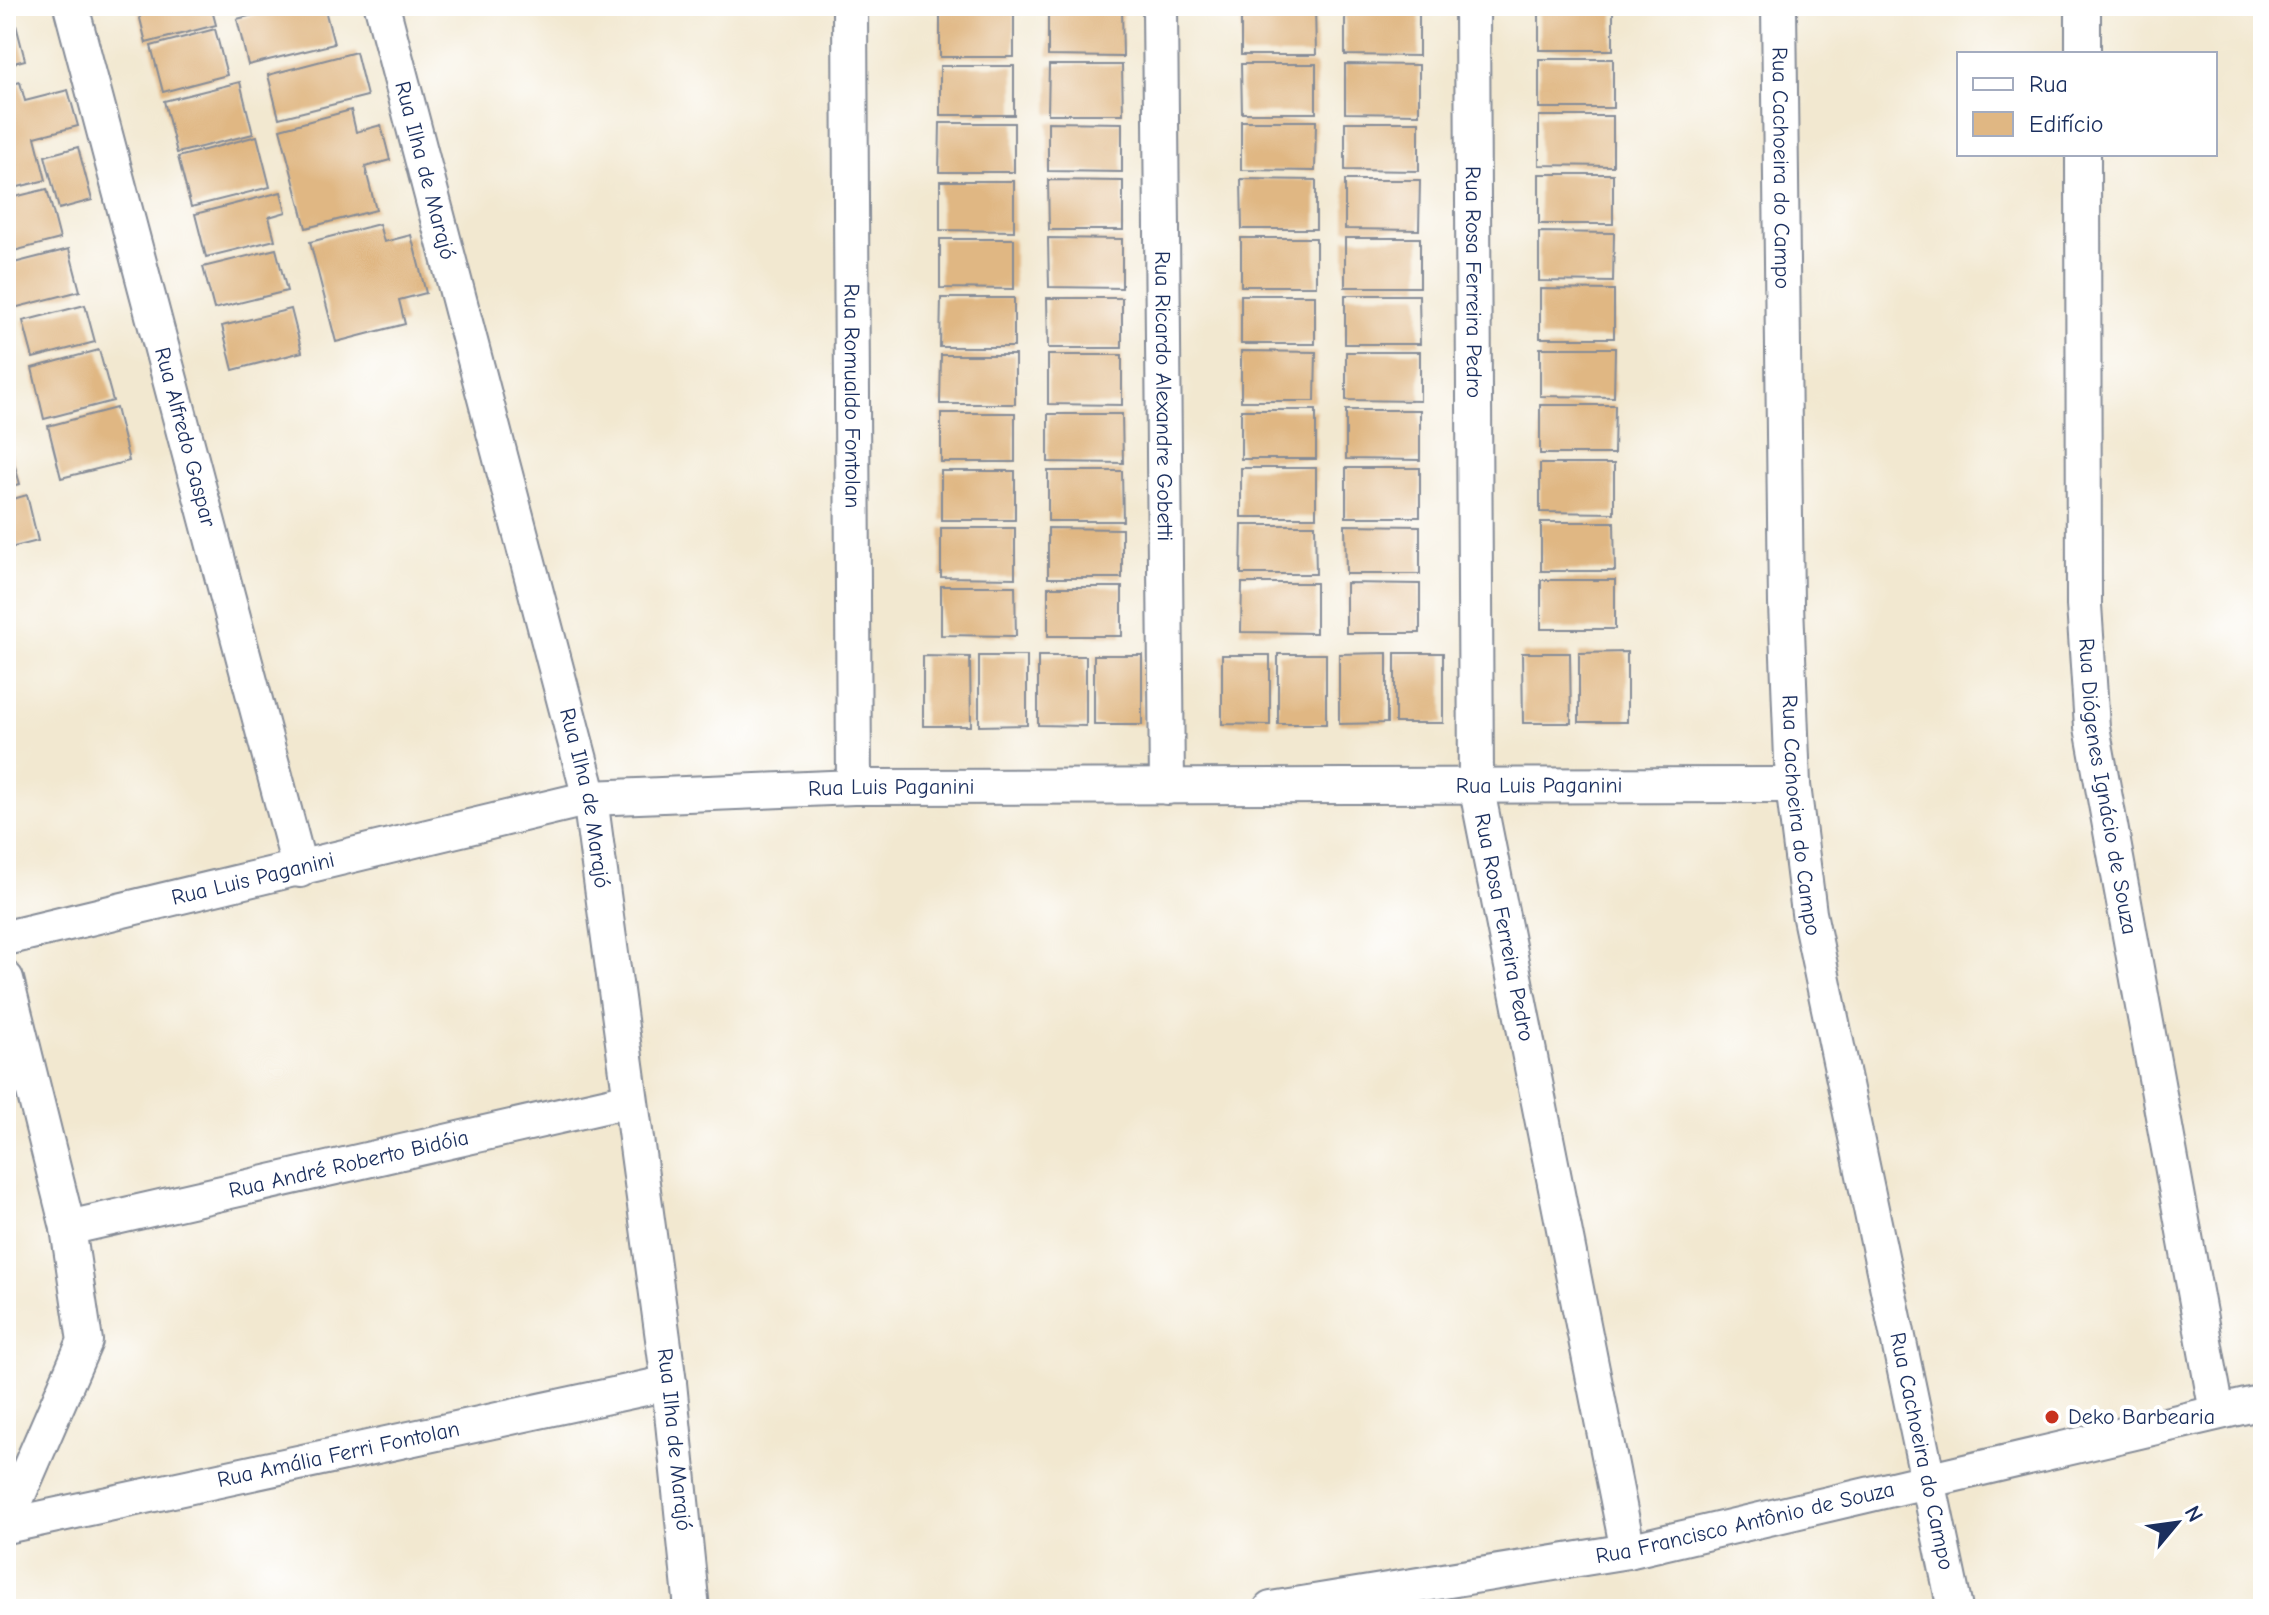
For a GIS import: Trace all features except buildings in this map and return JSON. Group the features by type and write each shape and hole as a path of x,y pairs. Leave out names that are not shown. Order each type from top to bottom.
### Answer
{"street":[{"name":"Rua Alfredo Gaspar","path":"71,6 300,870"},
{"name":"Rua Ilha de Marajó","path":"382,6 590,798 669,1383 692,1609"},
{"name":"Rua Romualdo Fontolan","path":"850,6 854,787"},
{"name":"Rua Ricardo Alexandre Gobetti","path":"1160,6 1167,787"},
{"name":"Rua Rosa Ferreira Pedro","path":"1472,6 1476,785 1628,1551"},
{"name":"Rua Cachoeira do Campo","path":"1779,6 1786,604 1793,785 1809,913 1955,1609"},
{"path":"2083,6 2083,52"},
{"name":"Rua Diógenes Ignácio de Souza","path":"2083,156 2084,605 2092,727 2217,1412"},
{"name":"Rua Luis Paganini","path":"6,938 300,870 590,798 854,787 1793,785"},
{"path":"6,979 68,1228 85,1341 6,1524"},
{"name":"Rua André Roberto Bidóia","path":"68,1228 630,1100"},
{"name":"Rua Amália Ferri Fontolan","path":"6,1524 669,1383"},
{"name":"Rua Francisco Antônio de Souza","path":"1271,1609 1628,1551 2263,1402"}],"place":[{"name":"Deko Barbearia","path":"2052,1417"}]}
